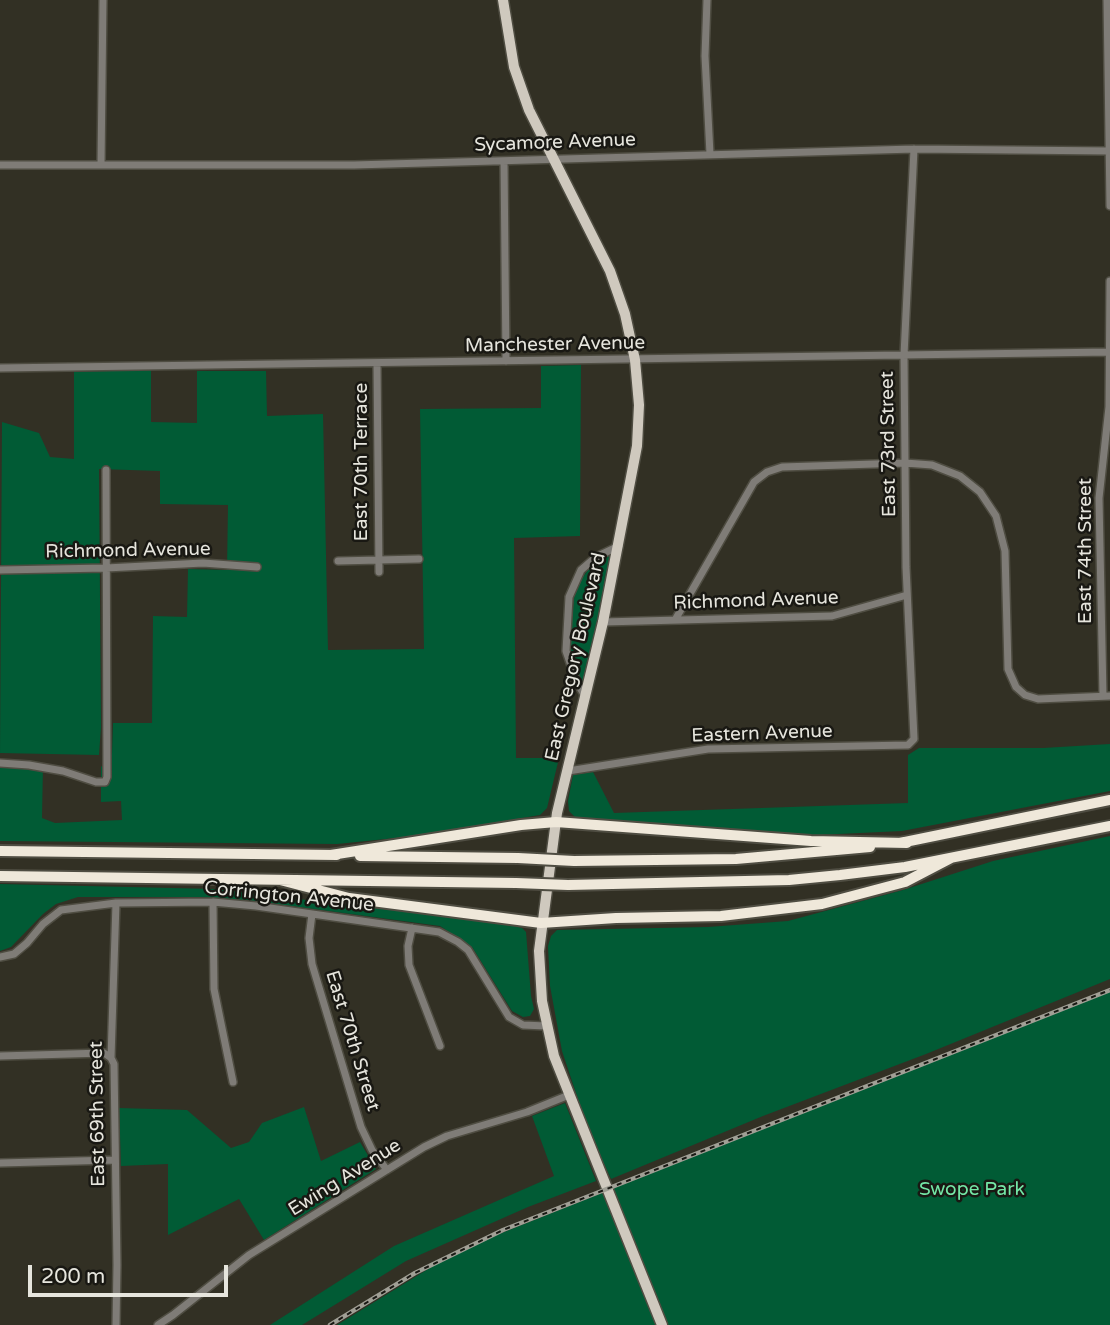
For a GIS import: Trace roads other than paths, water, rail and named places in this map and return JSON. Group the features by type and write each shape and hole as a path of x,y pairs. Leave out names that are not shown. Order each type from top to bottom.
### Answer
{"highway":[{"path":"0,851 574,861 760,858 907,843 1110,800"},
{"path":"331,855 521,825 556,822 811,841 907,843"},
{"path":"0,876 568,885 789,880 905,867 1110,826"},
{"path":"280,880 349,898 541,923 721,916 822,904 905,883 951,858"}],"main road":[{"name":"East Gregory Boulevard","path":"503,0 514,67 528,110 610,271 625,314 635,360 639,405 637,446 620,545 556,822 541,923 540,979 546,1026 554,1056 662,1325"}],"street":[{"path":"100,164 103,0"},
{"path":"707,0 705,56 710,154"},
{"path":"1107,0 1110,206"},
{"name":"Sycamore Avenue","path":"0,165 354,165 914,149 1109,151"},
{"name":"East 73rd Street","path":"914,149 904,355 908,595 914,739"},
{"path":"504,161 506,361"},
{"name":"East 74th Street","path":"1106,696 1099,498 1108,446 1110,407 1110,281"},
{"name":"Manchester Avenue","path":"0,368 1110,352"},
{"name":"East 70th Terrace","path":"377,364 379,572"},
{"path":"675,620 754,482 766,472 782,467 905,463 932,465 960,476 980,492 996,516 1005,551 1008,669 1016,687 1038,699 1106,696"},
{"path":"0,763 63,771 96,782 105,782 107,777 106,470"},
{"path":"585,696 577,683 566,651 569,597 581,570 596,557 620,545"},
{"path":"338,561 419,559"},
{"name":"Richmond Avenue","path":"0,570 203,563 257,567"},
{"name":"Richmond Avenue","path":"603,622 832,616 908,595"},
{"name":"Eastern Avenue","path":"568,771 708,748 908,745 914,739"},
{"path":"213,902 214,989 233,1082"},
{"name":"Corrington Avenue","path":"0,957 14,954 61,910 116,903 213,902 312,914 439,932 458,942 475,960 509,1017 523,1025 546,1026"},
{"name":"East 69th Street","path":"116,903 111,1058 114,1064 116,1160 116,1325"},
{"name":"East 70th Street","path":"312,914 309,938 312,964 361,1126 372,1150 387,1170"},
{"path":"412,928 408,946 409,965 440,1046"},
{"path":"0,1055 104,1053 111,1058"},
{"name":"Ewing Avenue","path":"158,1325 249,1255 447,1136 527,1112 569,1095"},
{"path":"0,1163 116,1160"}],"railway":[{"path":"330,1325 415,1273 503,1230 1110,990"}],"park label":[{"name":"Swope Park","path":"972,1190"}]}
